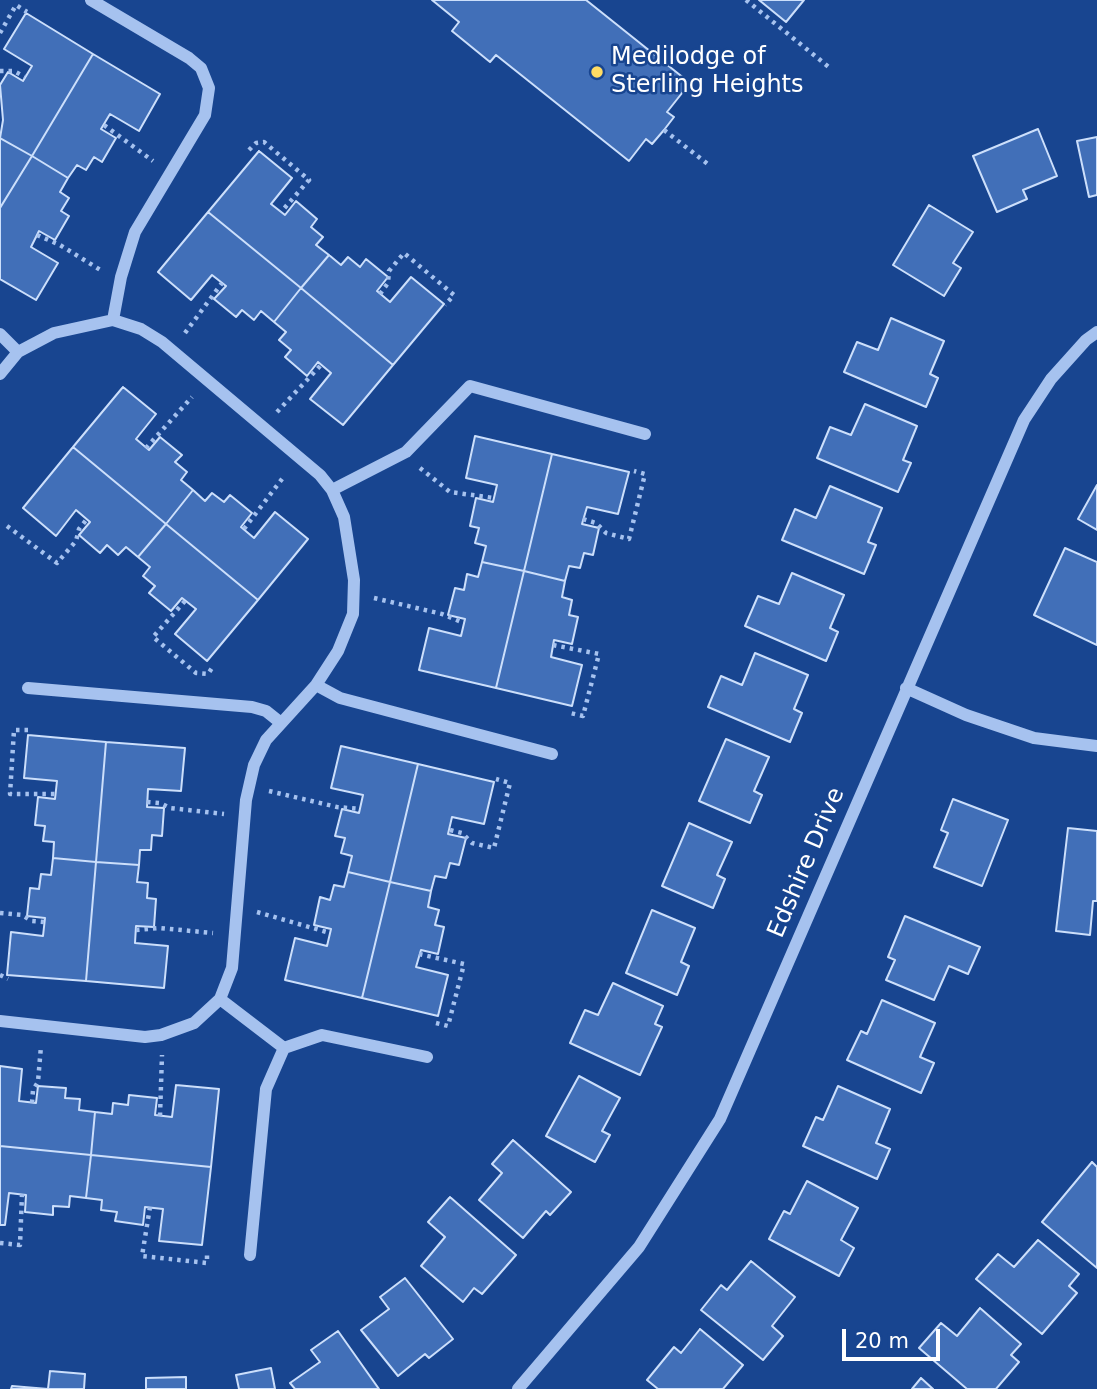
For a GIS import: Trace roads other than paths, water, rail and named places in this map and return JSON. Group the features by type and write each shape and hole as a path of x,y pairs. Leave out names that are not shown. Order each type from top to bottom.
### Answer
{"street":[{"path":"91,0 189,58 201,68 209,88 205,115 135,232 121,277 113,320"},
{"path":"0,374 18,352 54,334 113,320 141,329 162,342 307,461 332,490 344,517 351,551 353,614 338,651 316,685 260,750 249,785 232,968 220,999 194,1023 161,1035 0,1021"},
{"name":"Edshire Drive","path":"519,1389 639,1247 720,1119 1024,420 1051,379 1086,340 1097,332"},
{"path":"0,334 18,352"},
{"path":"332,490 407,452 470,386 645,434"},
{"path":"316,685 340,698 552,754"},
{"path":"28,688 252,707 266,711 281,723"},
{"path":"906,688 966,715 1034,738 1097,746"},
{"path":"220,999 284,1048"},
{"path":"250,1255 266,1090 284,1048 322,1035 427,1056"}],"place":[{"name":"Medilodge of Sterling Heights","path":"597,72"}]}
